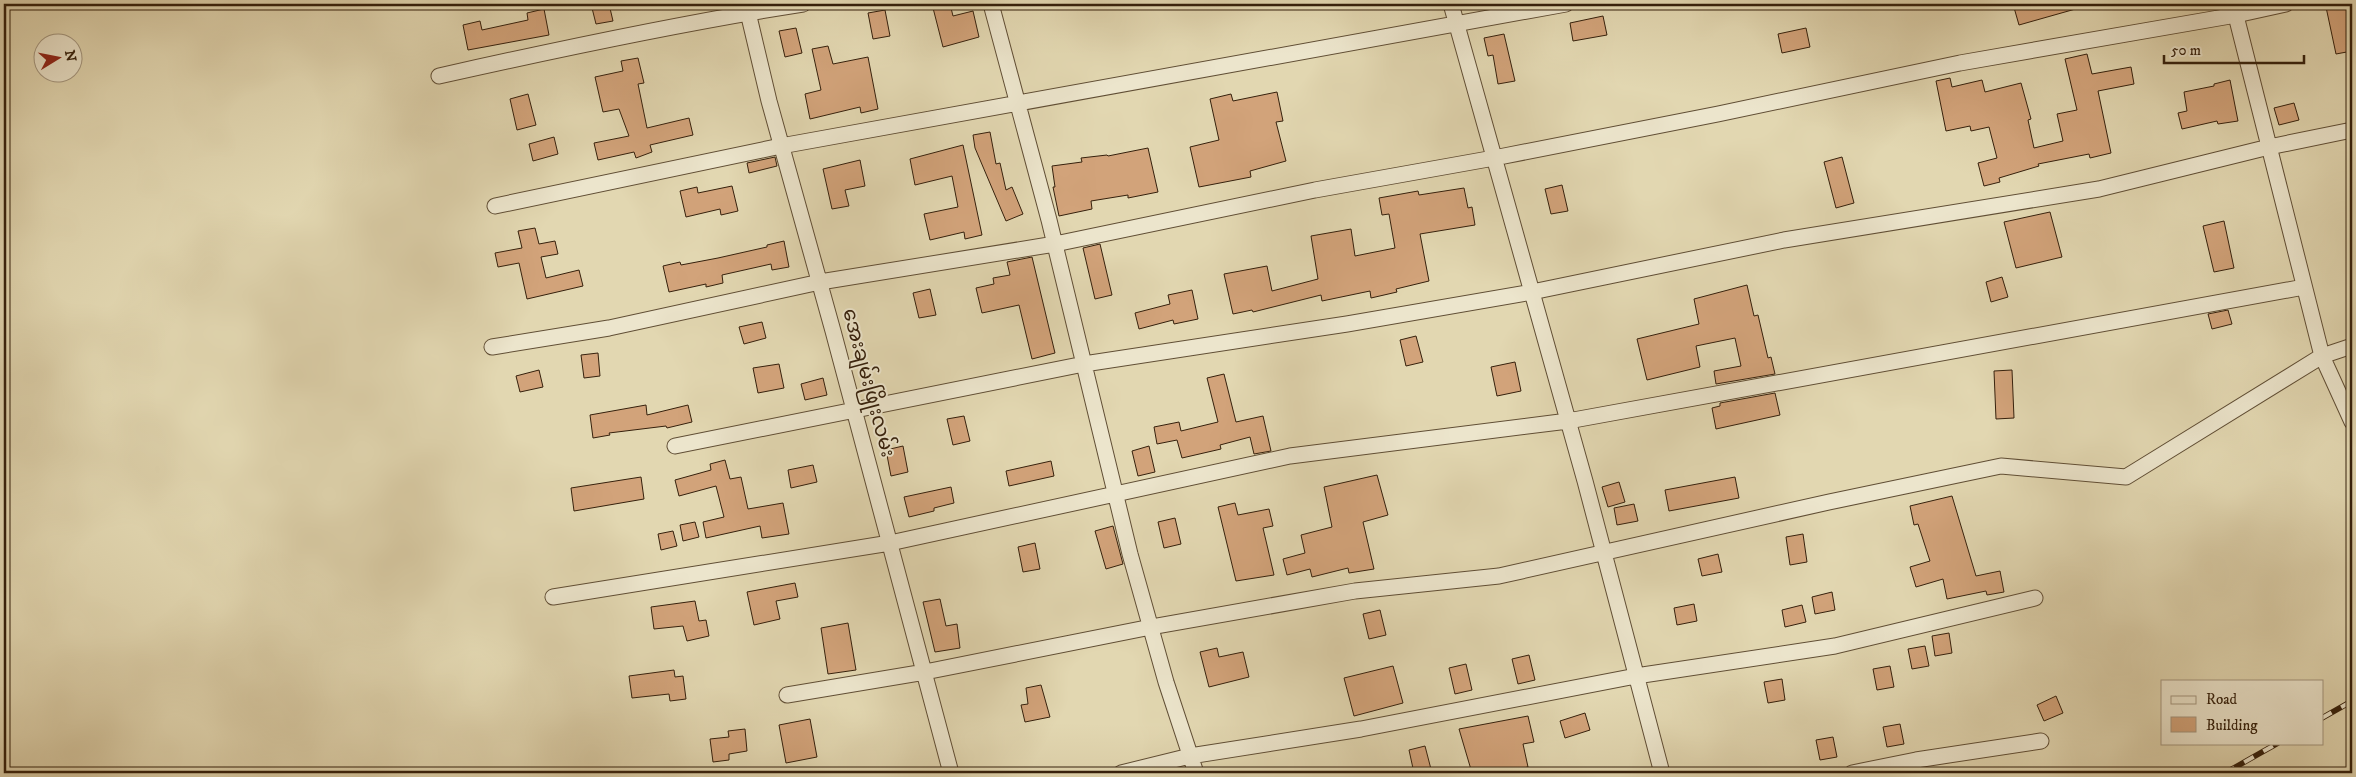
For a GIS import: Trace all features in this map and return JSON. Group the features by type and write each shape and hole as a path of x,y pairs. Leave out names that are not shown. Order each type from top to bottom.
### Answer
{"street":[{"path":"439,76 747,8 803,4"},
{"path":"991,4 1054,244 1115,494 1151,627 1196,773"},
{"path":"1451,4 1604,551 1662,773"},
{"path":"494,206 781,146 1566,4"},
{"path":"492,347 609,328 820,282 1054,244 1315,190 1494,158 2235,9 2286,4"},
{"name":"အေးချမ်းဖြိုးလမ်း","path":"747,8 781,146 820,282 951,773"},
{"path":"2235,9 2322,356 2352,422"},
{"path":"675,446 1084,364 1348,324 1532,292 1784,240 2099,189 2269,147 2352,130"},
{"path":"553,597 890,543 1290,456 1568,421 2304,287"},
{"path":"787,695 924,672 1151,627 1355,591 1499,576 1604,551 2001,466 2126,477 2322,356 2352,346"},
{"path":"1121,773 1190,756 1361,728 1636,676 1835,646 2035,598"},
{"path":"1852,773 1916,760 2041,740"}],"building":[{"path":"591,4 609,4 613,21 596,24"},
{"path":"932,4 950,4 953,16 973,11 979,37 943,47"},
{"path":"2013,4 2078,4 2079,8 2019,25"},
{"path":"2352,4 2352,51 2336,54 2326,7"},
{"path":"544,9 549,35 468,50 463,25 480,21 482,30 528,20 527,13"},
{"path":"885,10 890,36 873,39 868,13"},
{"path":"1603,16 1607,35 1573,41 1570,23"},
{"path":"796,28 802,53 785,57 779,31"},
{"path":"1806,28 1810,47 1782,53 1778,34"},
{"path":"1504,34 1515,81 1498,84 1493,55 1488,56 1484,38"},
{"path":"828,46 833,64 868,57 878,109 861,113 860,107 810,119 805,94 821,90 812,49"},
{"path":"2087,54 2092,74 2131,67 2134,84 2098,91 2111,153 2090,158 2089,154 2038,164 2039,166 1999,178 2000,182 1984,186 1978,163 1997,158 1989,127 1971,131 1970,126 1946,131 1936,81 1950,78 1952,87 1982,80 1985,92 2021,83 2031,119 2028,120 2034,148 2063,141 2057,114 2077,110 2065,59"},
{"path":"638,58 644,83 638,84 647,128 689,118 693,135 650,145 652,152 636,158 634,152 598,160 594,143 629,136 619,109 603,112 595,77 623,71 621,61"},
{"path":"2230,80 2238,121 2218,124 2217,121 2182,129 2178,113 2187,111 2184,92 2214,86 2214,84"},
{"path":"1277,92 1283,121 1276,122 1286,161 1250,171 1251,177 1199,187 1190,147 1219,140 1210,99 1231,94 1233,101"},
{"path":"528,94 536,125 517,130 510,99"},
{"path":"2294,103 2299,120 2279,125 2274,108"},
{"path":"990,132 996,164 1000,163 1006,190 1012,187 1023,214 1006,221 975,148 973,135"},
{"path":"554,137 558,154 533,161 529,144"},
{"path":"963,145 982,235 965,239 964,232 930,240 924,214 958,207 952,176 915,185 910,159"},
{"path":"1148,148 1158,192 1128,198 1128,195 1091,201 1092,209 1059,216 1053,187 1055,187 1052,166 1082,162 1081,158 1108,156"},
{"path":"775,157 777,166 749,173 747,163"},
{"path":"1842,157 1854,203 1836,208 1824,162"},
{"path":"860,160 865,186 845,190 849,206 832,209 823,169"},
{"path":"1562,185 1568,211 1551,214 1545,189"},
{"path":"732,186 738,211 721,215 720,209 686,217 680,191 697,187 698,193"},
{"path":"1464,188 1468,208 1472,207 1475,225 1420,234 1429,281 1396,289 1397,292 1371,298 1370,291 1322,301 1321,295 1253,312 1252,310 1233,314 1224,274 1267,266 1272,291 1318,279 1311,236 1351,229 1355,256 1395,248 1389,214 1382,215 1379,198 1418,191 1419,195"},
{"path":"2050,212 2062,257 2016,268 2004,222"},
{"path":"2224,221 2234,268 2214,272 2203,226"},
{"path":"535,228 539,244 555,241 558,254 541,257 546,278 579,270 583,286 527,299 519,263 498,267 495,253 522,248 518,231"},
{"path":"784,241 789,267 772,270 771,264 722,275 723,283 706,287 706,284 669,292 663,266 680,262 681,265 718,258 767,247 767,245"},
{"path":"1100,244 1112,295 1095,299 1083,248"},
{"path":"1032,257 1055,353 1032,359 1019,305 982,313 976,288 994,284 993,278 1010,275 1007,262"},
{"path":"2002,277 2008,297 1991,302 1986,282"},
{"path":"1747,285 1754,316 1758,315 1768,358 1771,357 1775,374 1716,384 1714,371 1741,366 1735,338 1696,346 1700,367 1647,380 1637,339 1699,324 1694,299"},
{"path":"930,289 936,315 919,318 913,293"},
{"path":"1192,290 1198,319 1174,324 1173,320 1139,329 1135,313 1170,304 1168,295"},
{"path":"2228,310 2232,324 2212,329 2208,314"},
{"path":"762,322 766,338 744,344 739,327"},
{"path":"1416,336 1423,362 1406,366 1400,340"},
{"path":"598,353 600,376 584,378 581,355"},
{"path":"1515,362 1521,391 1497,396 1491,367"},
{"path":"779,364 784,388 758,393 753,368"},
{"path":"539,370 543,387 520,392 516,376"},
{"path":"2012,370 2014,418 1996,419 1994,371"},
{"path":"1224,374 1236,422 1263,416 1271,451 1254,454 1250,437 1220,445 1221,449 1182,458 1177,440 1157,444 1154,427 1179,422 1181,431 1218,422 1207,378"},
{"path":"823,378 827,395 805,400 801,384"},
{"path":"1775,393 1780,415 1716,429 1712,408 1720,406 1720,403"},
{"path":"646,405 647,415 688,405 692,422 667,428 666,426 609,433 610,435 593,438 590,415"},
{"path":"964,416 970,441 953,445 947,419"},
{"path":"903,446 908,472 891,476 886,450"},
{"path":"1149,446 1155,472 1138,476 1132,451"},
{"path":"725,460 730,479 741,477 748,509 783,503 789,534 762,538 760,526 706,538 703,522 724,517 716,486 679,496 675,480 711,470 710,464"},
{"path":"1051,461 1054,476 1009,486 1006,471"},
{"path":"813,465 817,482 791,488 788,470"},
{"path":"1377,475 1388,515 1363,522 1374,569 1349,573 1348,568 1312,577 1310,569 1287,575 1283,559 1305,553 1301,535 1332,527 1324,487"},
{"path":"641,477 644,499 574,511 571,488"},
{"path":"1735,477 1739,498 1669,511 1665,490"},
{"path":"1619,482 1625,502 1608,507 1602,487"},
{"path":"951,487 954,503 934,508 934,511 909,517 904,497"},
{"path":"1952,496 1976,576 2000,571 2004,592 1987,595 1986,591 1947,599 1943,579 1916,587 1910,567 1930,561 1918,524 1914,525 1910,506"},
{"path":"1235,503 1238,515 1269,509 1273,526 1263,528 1274,575 1236,581 1218,507"},
{"path":"1634,504 1638,521 1617,525 1614,508"},
{"path":"1175,518 1181,544 1164,548 1158,522"},
{"path":"695,522 699,537 683,541 680,525"},
{"path":"1113,526 1123,564 1106,569 1095,531"},
{"path":"673,531 677,546 661,550 658,534"},
{"path":"1803,534 1807,562 1790,565 1786,537"},
{"path":"1035,543 1040,569 1023,572 1018,547"},
{"path":"1718,554 1722,572 1702,576 1698,559"},
{"path":"795,583 798,597 776,601 780,619 754,625 747,592"},
{"path":"1832,592 1835,610 1815,614 1812,597"},
{"path":"940,599 946,626 957,624 960,648 935,652 923,602"},
{"path":"695,601 699,621 706,620 709,636 687,641 683,626 654,629 651,607"},
{"path":"1694,604 1697,621 1677,625 1674,608"},
{"path":"1802,605 1806,622 1785,627 1782,610"},
{"path":"1380,610 1386,635 1369,639 1363,614"},
{"path":"848,623 856,670 828,674 821,628"},
{"path":"1949,633 1952,653 1935,656 1932,636"},
{"path":"1925,646 1929,666 1912,669 1908,649"},
{"path":"1217,648 1219,657 1243,652 1249,677 1209,687 1200,652"},
{"path":"1529,655 1535,680 1518,684 1512,659"},
{"path":"1466,664 1472,690 1455,694 1449,668"},
{"path":"1393,666 1403,703 1354,716 1344,678"},
{"path":"1890,666 1894,687 1877,690 1873,669"},
{"path":"674,670 675,677 683,676 686,699 670,701 669,694 632,698 629,676"},
{"path":"1782,679 1785,700 1768,703 1764,682"},
{"path":"1041,685 1050,717 1025,722 1021,705 1028,704 1026,688"},
{"path":"2056,696 2063,713 2044,721 2037,705"},
{"path":"1585,713 1590,730 1565,738 1560,721"},
{"path":"1528,716 1534,742 1523,744 1528,767 1498,773 1472,773 1459,729"},
{"path":"810,719 817,757 786,763 779,725"},
{"path":"1900,724 1904,744 1887,747 1883,727"},
{"path":"745,729 747,751 729,754 729,760 713,762 710,739 729,737 728,731"},
{"path":"1833,737 1837,757 1820,760 1816,740"},
{"path":"1425,746 1432,773 1414,773 1409,750"}],"railway":[{"path":"2324,717 2352,701"},
{"path":"2225,773 2276,744"}]}
